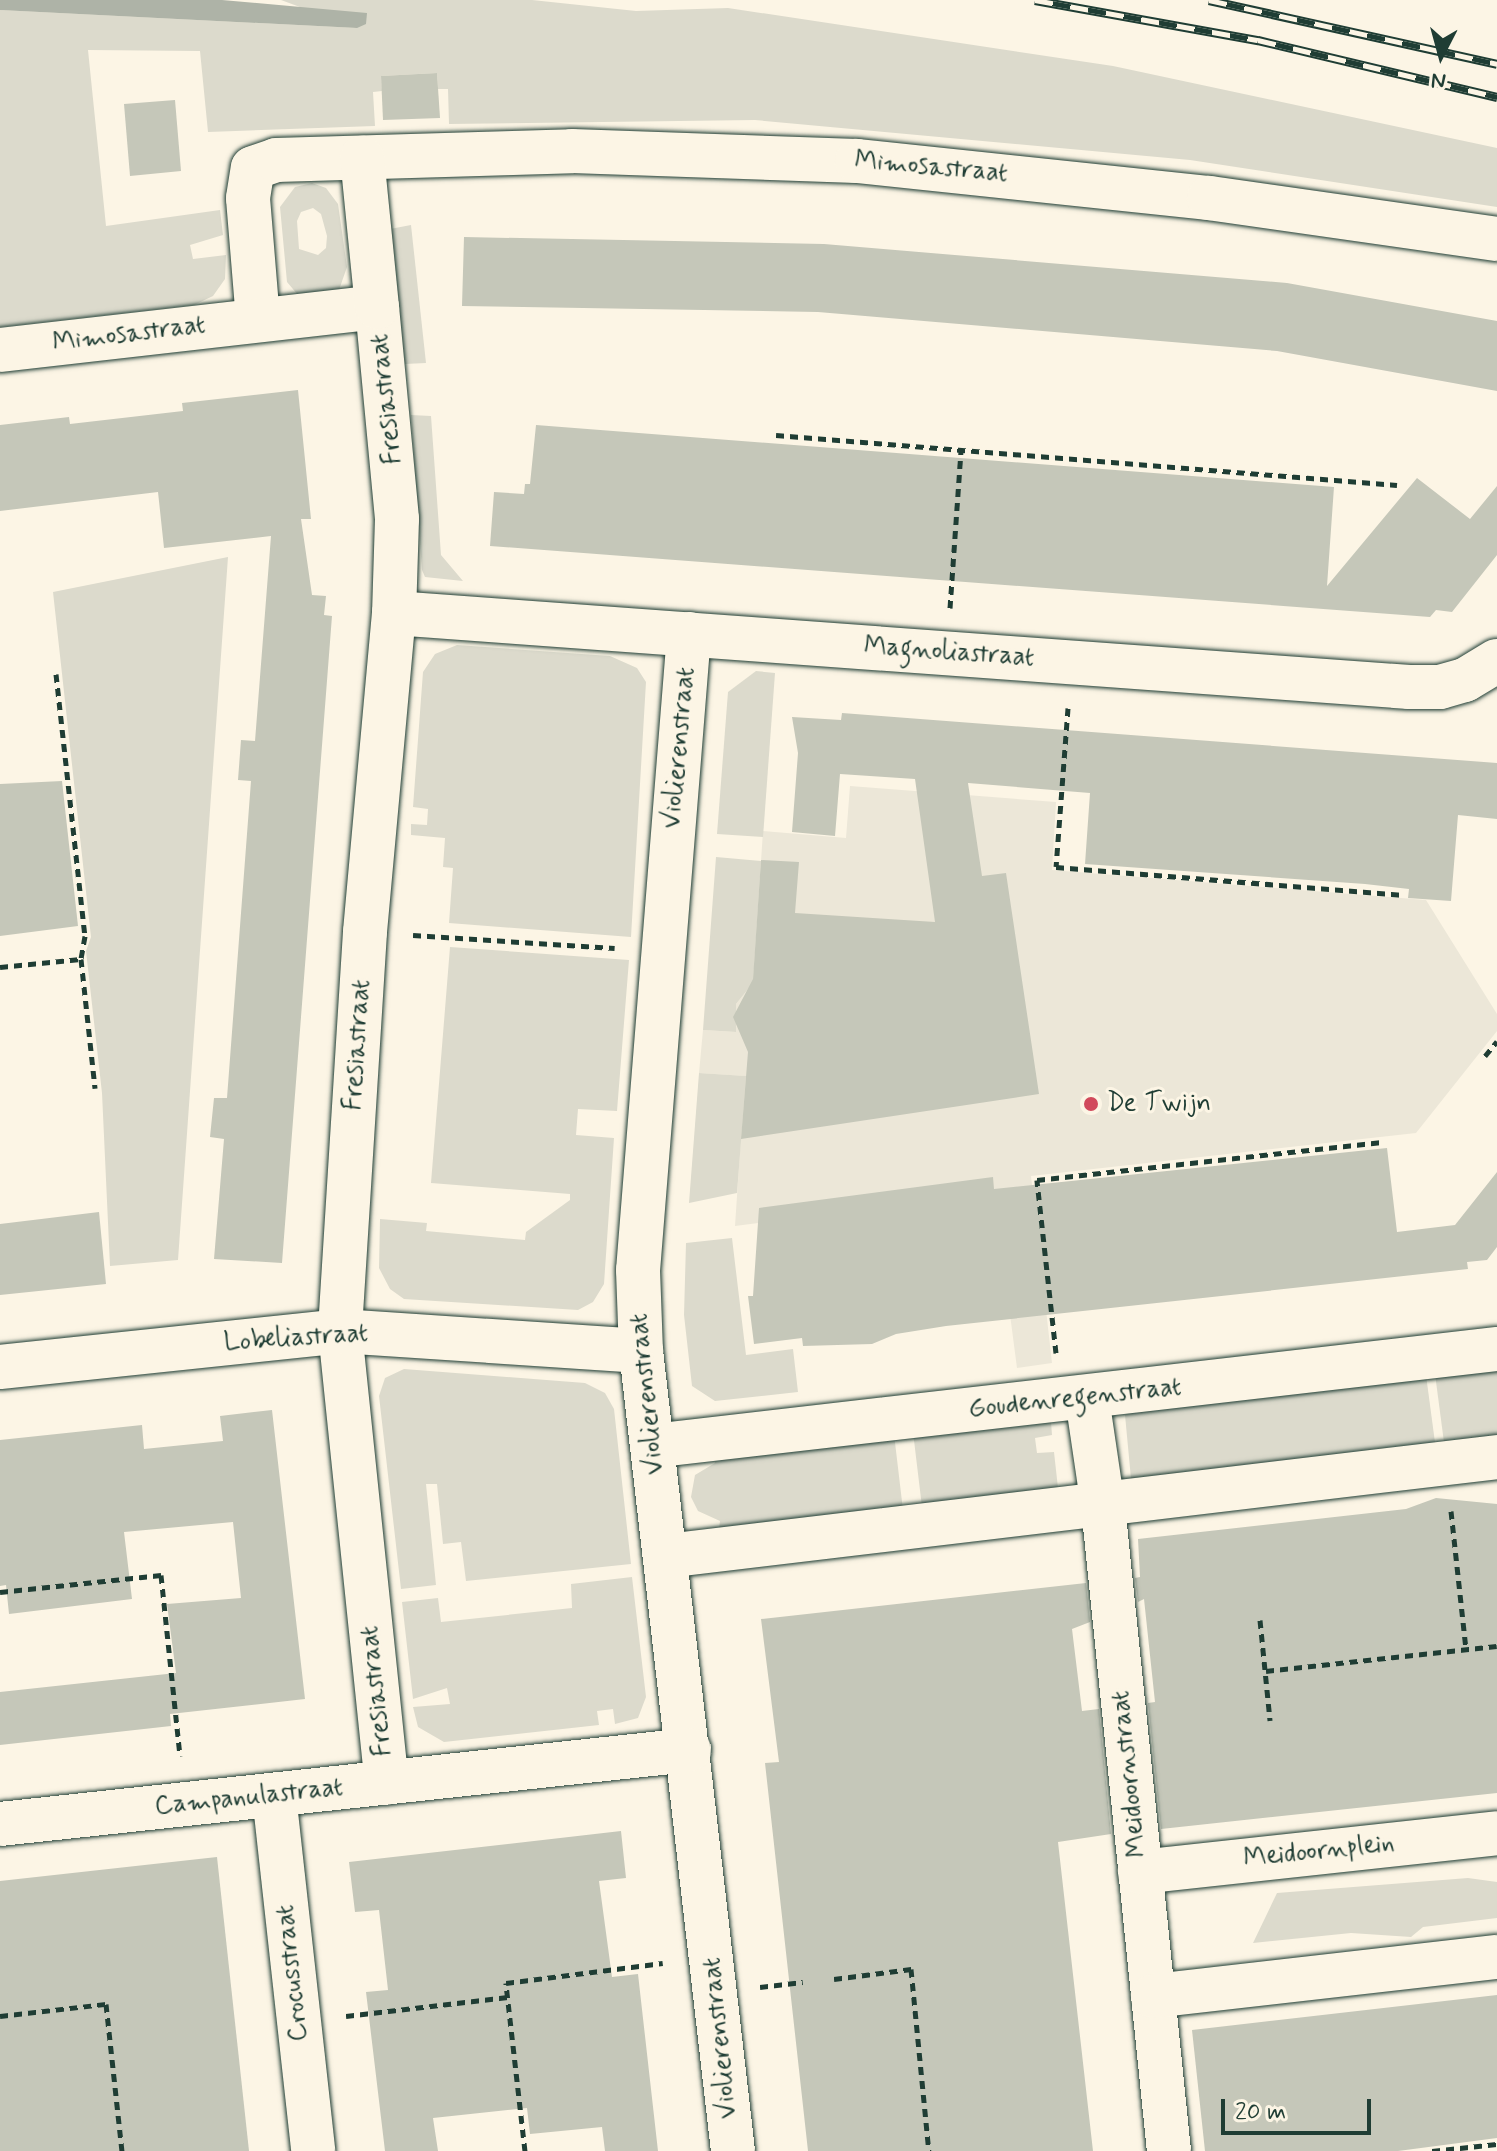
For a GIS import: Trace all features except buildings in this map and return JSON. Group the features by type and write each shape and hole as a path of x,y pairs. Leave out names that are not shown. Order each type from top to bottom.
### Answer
{"street":[{"name":"Mimosastraat","path":"258,320 248,198 253,168 276,160 572,151 857,161 1193,196 1497,239"},
{"path":"362,158 377,307"},
{"name":"Mimosastraat","path":"0,350 377,307"},
{"name":"Fresiastraat","path":"377,307 397,519 394,613 365,932 340,1331 387,1783"},
{"name":"Magnoliastraat","path":"394,613 1440,687 1465,680 1497,661"},
{"name":"Violierenstraat","path":"689,634 638,1270 641,1351 733,2151"},
{"name":"Lobeliastraat","path":"0,1367 340,1331 641,1351"},
{"name":"Goudenregenstraat","path":"652,1446 1074,1400 1497,1349"},
{"name":"Meidoornstraat","path":"1074,1400 1103,1506 1169,2151"},
{"path":"666,1556 1497,1457"},
{"name":"Campanulastraat","path":"0,1824 689,1750"},
{"name":"Crocusstraat","path":"274,1795 313,2151"},
{"name":"Meidoornplein","path":"1140,1872 1497,1833"},
{"path":"1153,1996 1497,1957"}],"path":[{"path":"776,435 1397,485"},
{"path":"947,653 961,450"},
{"path":"1055,661 1069,694 1056,867 1404,895"},
{"path":"56,674 85,936 81,959 95,1088"},
{"path":"365,932 664,951"},
{"path":"0,967 81,959"},
{"path":"1485,1056 1497,1041"},
{"path":"1074,1400 1037,1180 1380,1142"},
{"path":"1445,1462 1466,1649"},
{"path":"0,1592 161,1575 185,1805"},
{"path":"1260,1620 1270,1721"},
{"path":"1266,1671 1497,1646"},
{"path":"525,2151 506,1983 712,1958"},
{"path":"834,1979 911,1969 929,2151"},
{"path":"299,2022 508,1997"},
{"path":"0,2016 106,2004 122,2151"},
{"path":"1432,2151 1497,2144"}],"shaded area":[{"path":"0,0 222,0 367,13 366,24 357,28 0,10"},
{"path":"281,0 532,0 636,11 728,8 1113,66 1497,148 1497,207 1190,160 755,120 449,124 448,89 438,89 437,73 381,76 382,91 373,92 375,126 208,132 200,51 88,50 106,226 220,210 223,235 190,245 193,259 226,255 225,279 213,296 194,305 0,327 0,10 357,28"},
{"path":"312,183 326,188 338,204 347,267 339,290 298,295 287,282 280,207 295,187","holes":["313,208 321,214 327,236 326,248 318,255 299,249 297,221 301,212"]},
{"path":"411,225 426,363 405,364 390,229"},
{"path":"411,415 431,416 441,555 463,581 425,577 422,570"},
{"path":"228,557 178,1260 110,1266 102,1093 86,951 91,937 53,592"},
{"path":"457,645 610,656 637,668 646,682 631,937 449,923 453,868 443,867 445,838 411,835 411,824 427,825 428,809 413,807 423,672 435,654"},
{"path":"756,671 775,673 763,837 717,834 728,692"},
{"name":"De Twijn","path":"850,786 1056,802 1052,870 1426,900 1497,1014 1497,1031 1416,1133 1031,1176 1052,1363 1017,1368 994,1192 735,1226 745,1076 699,1073 703,1030 735,1032 736,1004 753,983 763,831 846,838"},
{"path":"716,857 761,861 753,983 736,1004 736,1032 703,1030"},
{"path":"450,947 629,960 617,1111 578,1109 576,1135 614,1138 604,1284 593,1302 578,1310 404,1299 390,1289 379,1268 380,1219 427,1223 426,1231 525,1240 526,1232 570,1200 570,1194 431,1183"},
{"path":"699,1073 746,1076 737,1193 689,1203"},
{"path":"732,1238 746,1355 793,1349 798,1392 715,1401 692,1386 684,1315 686,1243"},
{"path":"1497,1367 1497,1444 1445,1450 1435,1374"},
{"path":"404,1369 585,1383 605,1393 614,1409 631,1564 466,1581 461,1542 443,1544 437,1484 426,1484 436,1585 401,1589 379,1396 385,1378"},
{"path":"1426,1375 1436,1450 1131,1479 1125,1415 1130,1412"},
{"path":"1051,1422 1052,1435 1035,1438 1037,1453 1054,1452 1058,1488 922,1507 913,1432"},
{"path":"894,1434 903,1510 719,1529 720,1521 698,1511 691,1497 695,1475 715,1463 713,1455"},
{"path":"632,1577 646,1697 638,1718 615,1724 613,1709 597,1711 599,1725 444,1742 418,1727 413,1707 450,1704 447,1688 413,1699 402,1602 438,1598 441,1622 572,1608 571,1584"},
{"path":"1468,1878 1497,1882 1497,1918 1423,1927 1411,1937 1351,1933 1253,1943 1277,1893"}],"railway":[{"path":"1035,0 1258,40 1497,97"},
{"path":"1209,0 1497,64"}],"place":[{"name":"De Twijn","path":"1091,1104"}]}
